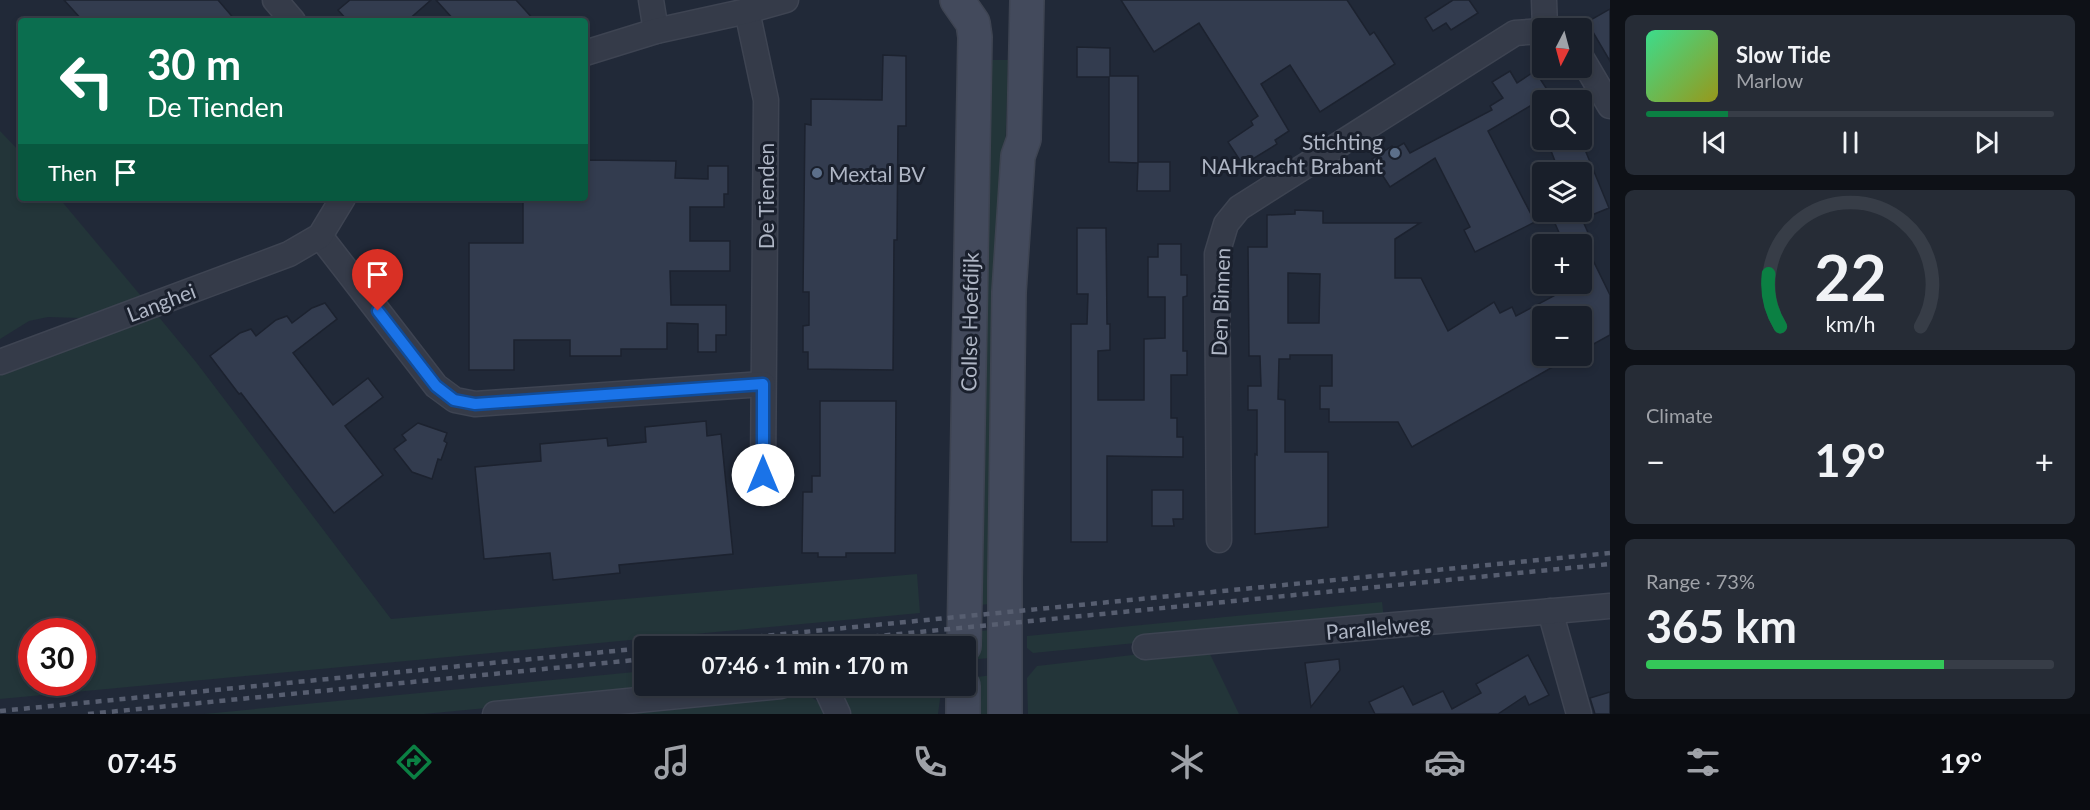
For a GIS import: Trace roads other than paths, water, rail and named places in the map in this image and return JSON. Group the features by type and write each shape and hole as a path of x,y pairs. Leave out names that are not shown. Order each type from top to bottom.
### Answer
{"main road":[{"name":"Collse Hoefdijk","path":"1014,0 1013,138 1018,156"},
{"name":"Collse Hoefdijk","path":"1005,714 1009,292 1018,156 1024,139 1027,0"},
{"name":"Collse Hoefdijk","path":"958,1 973,23 975,37 964,636"},
{"path":"963,696 963,714"}],"street":[{"path":"275,0 290,18"},
{"path":"651,0 656,31"},
{"path":"588,52 656,31 786,0"},
{"name":"Den Binnen","path":"1543,18 1544,0"},
{"name":"De Tienden","path":"747,11 766,100 763,475"},
{"name":"Den Binnen","path":"1219,540 1217,254 1226,224 1239,208 1515,33 1532,31"},
{"path":"1592,76 1610,106"},
{"path":"341,201 320,236 436,386 454,400 475,404 763,384"},
{"name":"Langhei","path":"0,362 289,254 320,236"},
{"name":"Parallelweg","path":"1145,648 1610,606"},
{"path":"1550,611 1579,714"},
{"path":"495,714 680,696"},
{"path":"830,696 838,714"}],"railway":[{"path":"763,636 1610,553"},
{"path":"879,636 1610,564"},
{"path":"0,711 634,649"},
{"path":"88,714 634,660"}],"place":[{"name":"Stichting NAHkracht Brabant","path":"1395,153"},
{"name":"Mextal BV","path":"817,173"}]}
